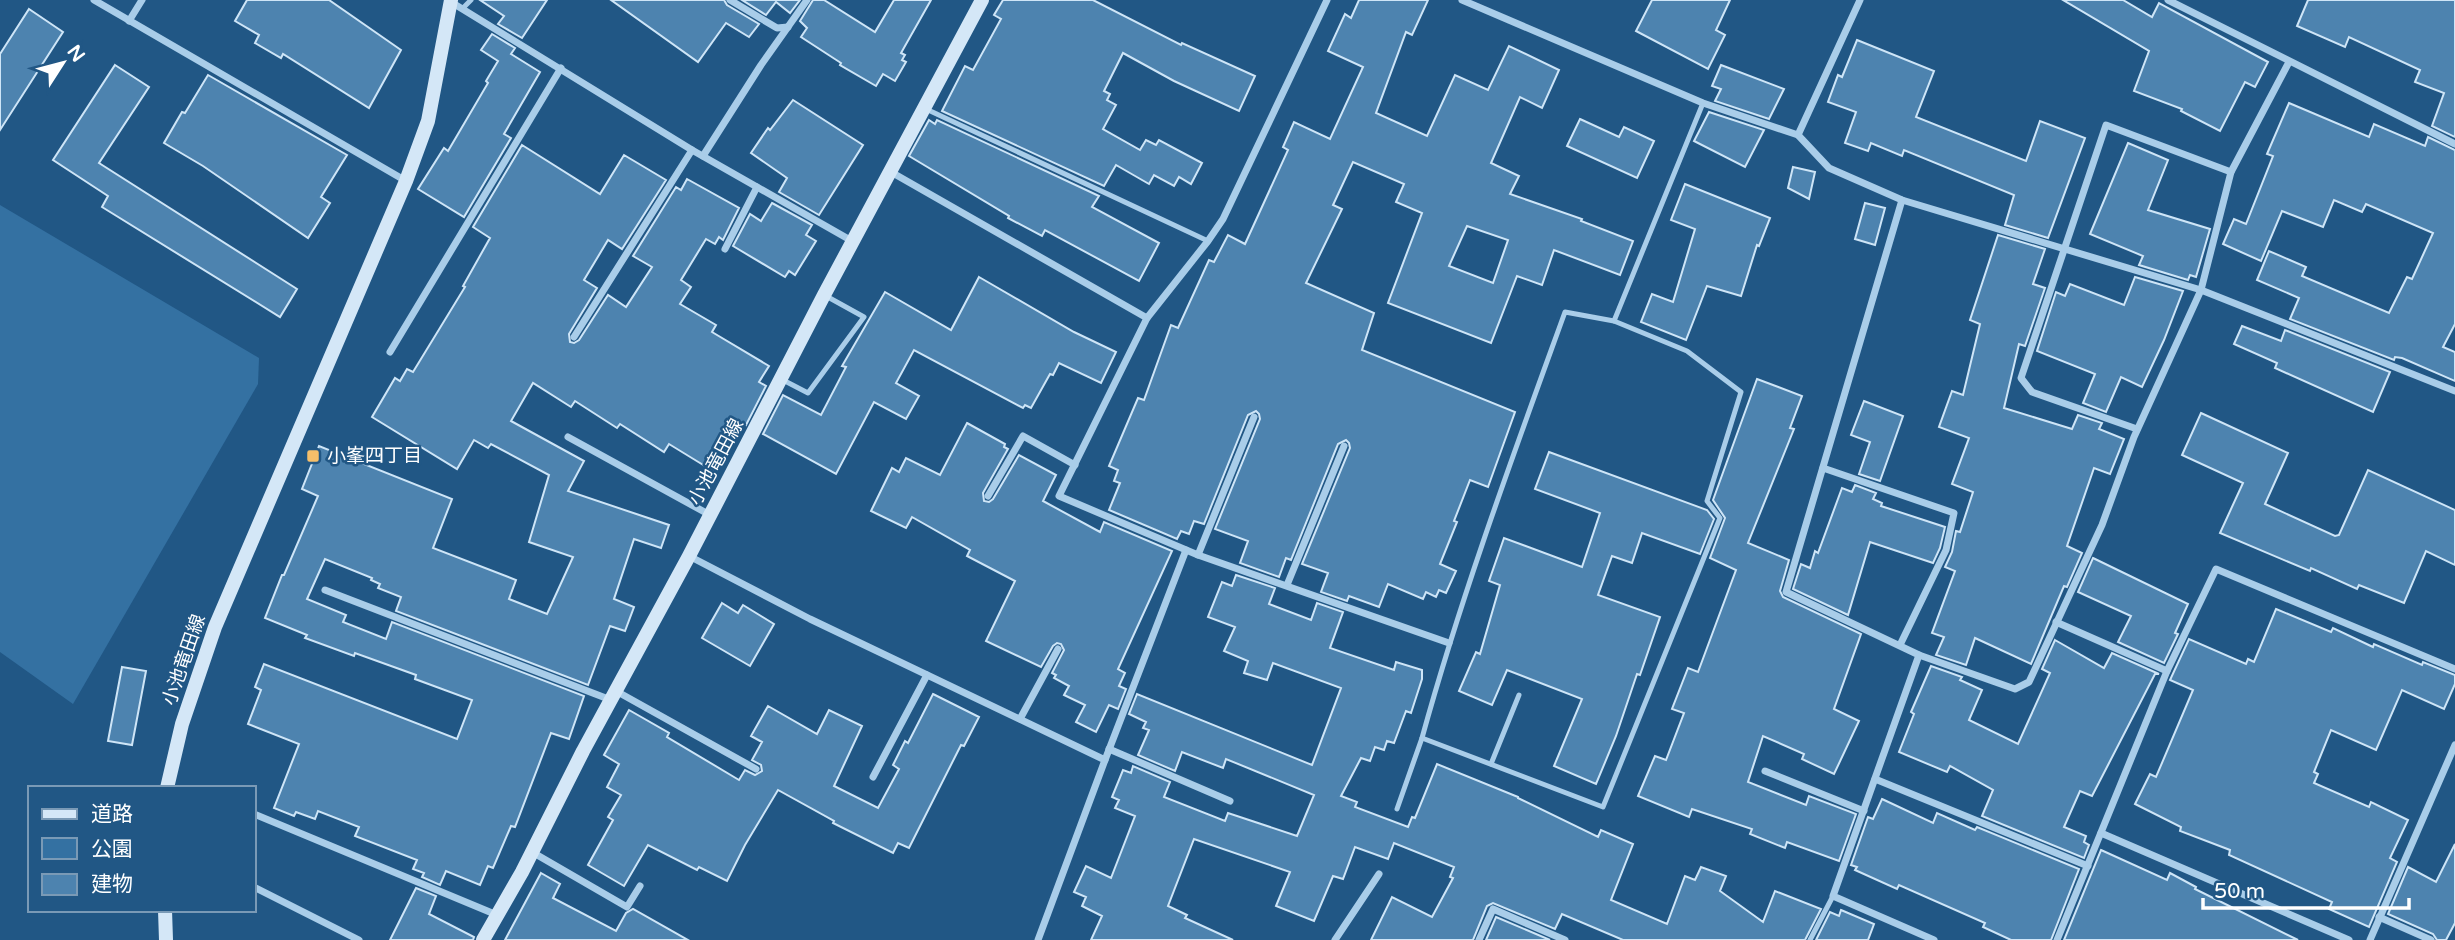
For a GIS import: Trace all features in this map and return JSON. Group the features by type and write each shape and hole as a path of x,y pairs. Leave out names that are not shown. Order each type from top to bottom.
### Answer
{"main road":[{"name":"小池竜田線","path":"483,940 690,556 852,241 982,0"},
{"name":"小池竜田線","path":"167,786 182,724 215,627 406,181 428,121 453,3"},
{"path":"165,912 166,940"}],"street":[{"path":"94,0 406,181"},
{"path":"129,21 142,0"},
{"path":"730,0 777,28 788,27"},
{"path":"703,156 761,65 807,0"},
{"path":"1327,0 1223,219 1147,318 1059,496 1198,555 1448,643"},
{"path":"1462,0 1703,103 1798,135 1829,167 1902,200 2201,290 2455,391"},
{"path":"1798,135 1860,0"},
{"path":"2168,0 2179,3 2289,62 2455,144"},
{"path":"453,3 692,150 852,241"},
{"path":"1902,200 1786,592 1919,655 2015,689 2029,682 2102,525 2137,429 2201,290 2231,172 2289,62"},
{"path":"390,352 561,68"},
{"path":"2137,429 2032,392 2021,378 2106,125 2231,172"},
{"path":"574,337 692,150"},
{"path":"891,172 1147,318"},
{"path":"724,249 757,187"},
{"path":"1198,555 1254,417"},
{"path":"988,496 1023,436 1075,465"},
{"path":"568,437 710,515"},
{"path":"1287,585 1344,446"},
{"path":"1823,468 1954,513 1946,550 1900,645"},
{"path":"1038,940 1186,550"},
{"path":"690,556 810,619 1105,760"},
{"path":"2057,940 2167,671 2216,569 2455,670"},
{"path":"325,590 614,696 756,769"},
{"path":"2056,622 2167,671"},
{"path":"1020,719 1058,649"},
{"path":"1919,655 1833,896 1934,940"},
{"path":"873,777 927,675"},
{"path":"2370,940 2455,745"},
{"path":"1110,749 1230,801"},
{"path":"1765,771 1864,811"},
{"path":"1875,779 2088,866"},
{"path":"256,815 498,915"},
{"path":"2101,833 2349,940"},
{"path":"532,852 627,907 640,886"},
{"path":"1335,940 1379,874"},
{"path":"256,888 359,940"},
{"path":"1479,940 1493,909 1565,940"},
{"path":"2379,917 2431,940"}],"lane":[{"path":"453,3 471,0"},
{"path":"1614,321 1703,103"},
{"path":"924,108 1208,241"},
{"path":"781,379 808,393 864,317 824,295"},
{"path":"1397,809 1422,738 1448,643 1565,312 1614,321 1687,351 1741,392 1707,501 1720,518 1603,807 1422,738"},
{"path":"1491,764 1519,695"},
{"path":"1810,940 1833,896"}],"green space":[{"path":"0,205 259,358 258,384 73,704 0,652"}],"building":[{"path":"247,0 329,0 401,50 369,108 283,54 281,58 255,43 259,35 235,21"},
{"path":"480,0 547,0 522,38 498,24 504,16"},
{"path":"611,0 724,0 727,5 759,24 749,37 726,23 698,62"},
{"path":"742,0 800,0 790,13 776,2 766,15"},
{"path":"813,0 824,0 875,32 894,0 931,0 901,53 905,55 902,60 906,62 895,81 883,74 876,86 840,65 841,63 801,37 807,28 800,21"},
{"path":"1003,0 1093,0 1181,45 1182,43 1255,76 1239,111 1174,81 1123,53 1104,91 1110,94 1107,100 1116,105 1103,129 1140,150 1146,140 1156,145 1159,140 1202,163 1191,184 1179,177 1174,186 1154,175 1149,184 1116,165 1104,186 942,111 965,66 973,70 1001,19 994,15"},
{"path":"1359,0 1428,0 1412,35 1406,32 1376,113 1427,136 1455,75 1488,90 1509,46 1559,70 1542,108 1520,97 1491,163 1519,176 1510,194 1582,219 1581,221 1633,241 1620,275 1554,250 1542,285 1517,276 1491,343 1388,303 1422,213 1396,202 1404,184 1353,162 1333,205 1342,209 1306,283 1374,313 1362,350 1515,412 1488,487 1470,480 1454,521 1457,522 1440,564 1456,571 1446,593 1439,590 1436,597 1426,592 1423,599 1388,584 1379,607 1349,596 1347,601 1321,592 1328,573 1302,564 1350,448 1346,440 1338,444 1291,560 1286,558 1279,577 1240,563 1248,541 1215,529 1260,419 1256,411 1248,415 1204,524 1194,521 1189,534 1181,531 1177,539 1109,510 1120,483 1114,481 1118,470 1109,466 1138,398 1144,400 1171,325 1178,328 1209,260 1214,262 1228,235 1245,244 1288,150 1283,147 1294,122 1330,139 1363,67 1328,51 1345,14 1351,18","holes":["1467,226 1508,240 1493,283 1449,266"]},
{"path":"1652,0 1730,0 1716,30 1725,35 1708,69 1636,31"},
{"path":"2063,0 2123,0 2152,17 2159,3 2268,62 2255,87 2245,82 2220,131 2181,111 2182,109 2134,91 2149,51"},
{"path":"2308,0 2455,0 2455,137 2432,126 2444,93 2415,82 2420,70 2349,37 2345,47 2297,26"},
{"path":"29,9 63,32 0,130 0,54"},
{"path":"492,34 515,48 511,54 540,72 504,134 511,138 464,217 418,189 444,148 448,151 488,83 486,81 498,61 481,50"},
{"path":"1857,40 1934,71 1916,117 2026,161 2040,121 2085,138 2048,238 2005,225 2014,195 1904,150 1902,156 1871,143 1868,151 1845,143 1856,112 1828,102 1838,75 1842,77"},
{"path":"115,65 149,87 99,163 297,289 280,317 102,207 108,196 53,160"},
{"path":"1721,65 1784,89 1769,119 1715,101 1721,89 1712,86"},
{"path":"208,75 347,155 321,197 330,203 308,238 203,166 164,143"},
{"path":"793,100 863,145 819,215 779,192 787,178 751,153 768,128 770,130"},
{"path":"2289,103 2369,137 2374,124 2425,146 2428,137 2455,150 2455,324 2443,347 2455,352 2455,381 2402,358 2395,357 2394,360 2290,319 2299,298 2257,280 2269,251 2306,267 2302,276 2389,313 2407,277 2412,279 2433,233 2366,204 2362,212 2334,200 2323,227 2282,211 2261,261 2223,244 2234,219 2246,224 2273,156 2267,154"},
{"path":"1709,112 1764,130 1745,167 1694,141"},
{"path":"1580,119 1619,137 1624,127 1654,141 1637,178 1567,146"},
{"path":"929,120 935,124 937,120 1099,196 1092,207 1159,243 1139,281 1045,230 1042,236 1008,218 1009,216 909,156"},
{"path":"2128,143 2168,160 2148,210 2210,229 2196,277 2190,275 2188,280 2139,265 2143,256 2090,234"},
{"path":"522,145 600,194 624,155 666,180 622,249 608,240 584,280 597,288 569,334 570,342 579,340 608,295 626,307 652,267 633,256 676,187 681,190 687,179 739,208 723,240 719,237 715,244 706,239 681,280 691,287 680,304 716,325 712,332 769,366 759,382 766,386 746,425 743,423 713,471 669,444 664,452 620,424 617,428 575,401 571,407 533,383 511,421 584,461 568,491 669,525 661,548 634,539 614,599 634,607 625,631 610,626 588,685 396,611 401,597 378,588 380,584 371,580 372,578 325,559 307,599 346,615 343,622 386,639 392,622 584,696 569,739 551,733 515,827 511,826 493,868 488,866 480,885 446,871 440,885 422,877 424,873 413,869 417,860 355,836 359,827 318,811 315,819 296,812 294,816 274,808 299,744 248,724 261,690 255,687 264,664 457,739 472,700 415,679 416,675 305,638 307,635 265,618 318,496 302,489 319,446 452,499 433,548 516,580 509,599 547,614 573,557 529,542 549,475 491,444 488,448 474,440 457,469 372,417 395,378 400,381 407,369 413,372 465,287 463,286 490,238 473,227"},
{"path":"1793,167 1815,172 1809,199 1788,188"},
{"path":"1685,184 1770,218 1759,246 1757,245 1741,296 1707,286 1686,340 1641,322 1652,294 1673,302 1695,229 1671,220"},
{"path":"772,203 812,225 806,235 816,241 795,275 789,271 785,277 733,246 750,214 761,221"},
{"path":"1865,203 1885,208 1875,245 1855,239"},
{"path":"1998,235 2045,249 2033,284 2045,288 2025,346 2019,344 2004,408 2072,429 2078,415 2102,423 2099,429 2124,439 2110,474 2094,468 2067,546 2082,553 2067,587 2064,586 2031,664 1975,638 1966,665 1936,655 1944,637 1932,633 1955,571 1945,567 1952,552 1956,531 1960,532 1973,492 1952,484 1969,438 1939,427 1952,391 1963,395 1980,324 1970,320"},
{"path":"979,277 1074,332 1116,352 1101,383 1059,363 1031,408 1025,405 1023,408 914,350 896,383 919,396 906,419 874,402 836,474 763,434 783,395 821,415 846,367 842,366 885,292 951,330"},
{"path":"2135,277 2183,291 2142,387 2121,377 2106,412 2083,403 2095,374 2037,351 2056,292 2065,296 2070,284 2124,305"},
{"path":"2242,326 2281,341 2285,330 2390,372 2373,412 2275,368 2277,363 2234,344"},
{"path":"1757,379 1802,396 1790,428 1794,429 1748,543 1789,560 1780,591 1783,597 1861,634 1834,709 1859,721 1834,774 1802,759 1804,754 1763,736 1748,782 1806,805 1809,796 1856,814 1839,861 1787,842 1785,848 1750,834 1752,829 1692,809 1689,817 1638,796 1655,756 1666,760 1684,713 1672,709 1688,668 1698,672 1736,570 1710,558 1725,518 1713,500"},
{"path":"1864,401 1903,416 1880,481 1859,474 1870,442 1851,435"},
{"path":"2201,413 2288,453 2265,504 2335,536 2339,535 2368,470 2455,510 2455,565 2426,551 2404,603 2359,585 2357,589 2220,533 2243,483 2182,455"},
{"path":"967,423 1005,444 1004,447 1008,449 983,493 984,501 993,499 1019,455 1056,475 1043,501 1100,532 1104,522 1172,551 1118,669 1125,673 1119,686 1126,689 1118,709 1109,705 1096,732 1076,722 1085,705 1064,695 1069,686 1054,678 1056,675 1052,673 1064,650 1061,644 1053,646 1041,667 986,641 1015,581 967,556 970,550 912,517 906,528 871,511 892,468 899,472 906,458 940,475"},
{"path":"1549,452 1707,510 1714,519 1700,554 1642,533 1632,563 1612,556 1598,595 1660,617 1596,784 1554,766 1582,699 1507,670 1492,705 1459,691 1476,652 1480,654 1500,585 1489,581 1504,538 1582,567 1600,513 1535,489"},
{"path":"1855,485 1876,493 1873,499 1882,503 1881,506 1945,527 1933,563 1870,542 1848,615 1793,589 1801,564 1810,568 1815,551 1818,553 1842,488 1852,492"},
{"path":"2093,558 2188,604 2164,663 2118,642 2131,616 2078,592"},
{"path":"1236,575 1275,588 1269,604 1311,620 1317,603 1343,612 1330,648 1394,670 1396,662 1422,670 1422,679 1411,713 1406,711 1394,743 1387,741 1384,750 1375,747 1370,761 1361,758 1341,796 1357,802 1355,807 1408,827 1412,817 1415,818 1437,764 1518,797 1598,837 1601,830 1633,844 1611,900 1667,924 1685,876 1695,880 1701,867 1726,876 1720,891 1763,922 1775,891 1821,909 1805,940 1623,940 1562,914 1555,929 1493,903 1487,906 1473,940 1371,940 1392,897 1432,917 1453,878 1450,877 1454,867 1394,843 1388,859 1355,847 1343,879 1333,876 1314,921 1276,906 1290,872 1194,839 1168,906 1187,915 1185,918 1233,940 1091,940 1102,916 1082,906 1086,897 1074,892 1086,866 1111,878 1135,816 1115,808 1119,800 1112,797 1123,770 1131,773 1133,766 1170,782 1164,797 1225,821 1228,813 1297,836 1314,795 1226,759 1223,768 1182,752 1175,771 1138,755 1149,730 1143,728 1146,722 1129,714 1137,694 1312,765 1341,688 1273,663 1267,680 1244,673 1248,661 1224,651 1235,627 1208,617 1222,582 1232,586"},
{"path":"722,603 738,613 743,605 774,624 750,666 702,638"},
{"path":"2276,609 2331,632 2333,628 2373,647 2374,644 2422,665 2423,662 2455,675 2455,684 2444,709 2402,690 2376,750 2331,730 2314,772 2318,774 2314,783 2369,807 2371,802 2408,820 2390,858 2397,862 2369,927 2329,909 2332,902 2229,855 2230,850 2180,831 2181,827 2135,804 2150,774 2156,777 2193,690 2170,680 2189,639 2246,664 2248,659 2254,662"},
{"path":"2055,640 2104,668 2112,653 2159,674 2155,674 2092,796 2080,791 2064,827 2086,836 2084,842 2089,845 2084,858 1982,816 1993,790 1950,766 1947,772 1899,752 1914,714 1911,712 1931,666 1962,677 1960,680 1982,690 1969,720 2018,744 2050,673 2042,669"},
{"path":"122,667 146,671 132,745 108,741"},
{"path":"933,694 979,717 964,746 961,745 909,848 898,843 893,853 833,823 834,821 778,790 727,881 699,867 697,870 648,845 624,886 588,865 613,820 608,817 621,795 607,787 619,764 604,755 629,710 669,733 667,737 739,780 745,770 755,775 762,771 761,765 752,760 762,742 751,736 768,706 817,734 829,710 862,726 834,786 878,808 899,769 893,765 905,741 908,743"},
{"path":"1882,799 1933,823 1937,813 2079,869 2051,940 2011,940 1983,927 1985,923 1899,885 1897,889 1855,870 1857,867 1851,865 1868,817 1873,819"},
{"path":"2455,844 2455,923 2446,940 2437,940 2433,934 2388,914 2408,867 2436,882"},
{"path":"2101,850 2167,880 2170,873 2196,887 2195,889 2298,940 2064,940"},
{"path":"541,873 560,884 553,898 616,931 626,913 633,909 688,940 505,940"},
{"path":"416,888 436,896 429,914 474,937 473,940 390,940"},
{"path":"1841,910 1874,924 1868,940 1816,940 1830,912 1839,916"},
{"path":"1496,917 1550,940 1486,940"}],"place":[{"name":"小峯四丁目","path":"313,456"}]}
